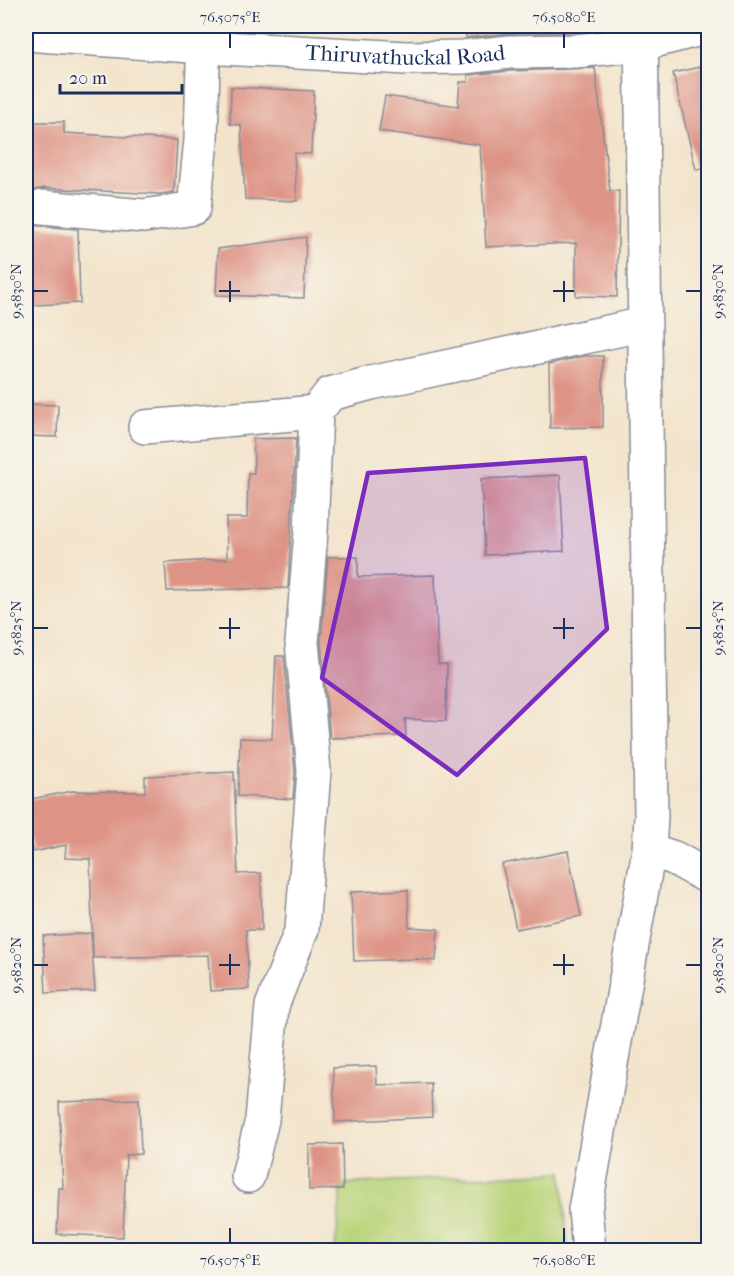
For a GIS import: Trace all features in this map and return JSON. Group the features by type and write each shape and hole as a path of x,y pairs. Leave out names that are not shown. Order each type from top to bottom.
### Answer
{"street":[{"name":"Thiruvathuckal Road","path":"26,34 204,36 406,58 576,51 642,35 708,27"},
{"path":"589,1251 585,1210 649,850 651,817 642,35"},
{"path":"42,207 144,216 194,208 201,140 204,36"},
{"path":"248,1176 262,1120 272,1006 302,929 314,771 303,642 316,412 330,394 371,383 645,324"},
{"path":"146,428 316,412"},
{"path":"649,850 674,858 708,877"}],"highlighted area":[{"path":"585,458 607,629 457,775 322,678 368,473"}],"green space":[{"path":"562,1172 568,1250 335,1250 342,1184"}],"building":[{"path":"465,26 590,26 591,31 510,33 466,38"},
{"path":"708,65 708,168 696,170 673,73"},
{"path":"595,68 610,191 619,191 617,297 576,296 576,243 486,247 480,145 379,131 385,96 458,106 460,82 468,82 468,75"},
{"path":"231,87 314,91 311,154 294,153 297,201 245,199 241,125 230,124"},
{"path":"28,122 64,122 64,133 177,140 174,192 160,194 44,188 29,194 27,187"},
{"path":"30,221 40,226 78,229 80,303 33,305"},
{"path":"306,237 304,298 216,295 218,249"},
{"path":"584,356 603,356 603,427 550,428 549,364"},
{"path":"26,404 58,405 57,437 26,436"},
{"path":"296,438 288,588 167,591 165,563 227,559 226,518 247,518 248,473 254,473 253,439"},
{"path":"560,475 564,551 485,555 481,479"},
{"path":"328,557 358,557 358,577 435,575 438,664 447,664 446,721 405,719 406,736 330,738 321,642"},
{"path":"276,656 284,656 295,771 293,799 238,796 240,738 272,739"},
{"path":"234,772 238,874 261,873 262,930 246,930 249,989 210,991 208,955 93,958 90,859 65,858 66,845 33,852 26,818 26,800 72,791 145,792 145,776"},
{"path":"568,851 581,916 516,929 502,864"},
{"path":"408,890 409,927 438,929 436,961 417,959 354,961 351,892"},
{"path":"91,933 95,991 46,993 43,936"},
{"path":"376,1066 377,1085 431,1083 432,1117 335,1122 333,1068"},
{"path":"139,1099 141,1154 126,1155 123,1237 57,1234 59,1188 63,1188 59,1102"},
{"path":"342,1144 343,1189 309,1190 309,1145"}]}
